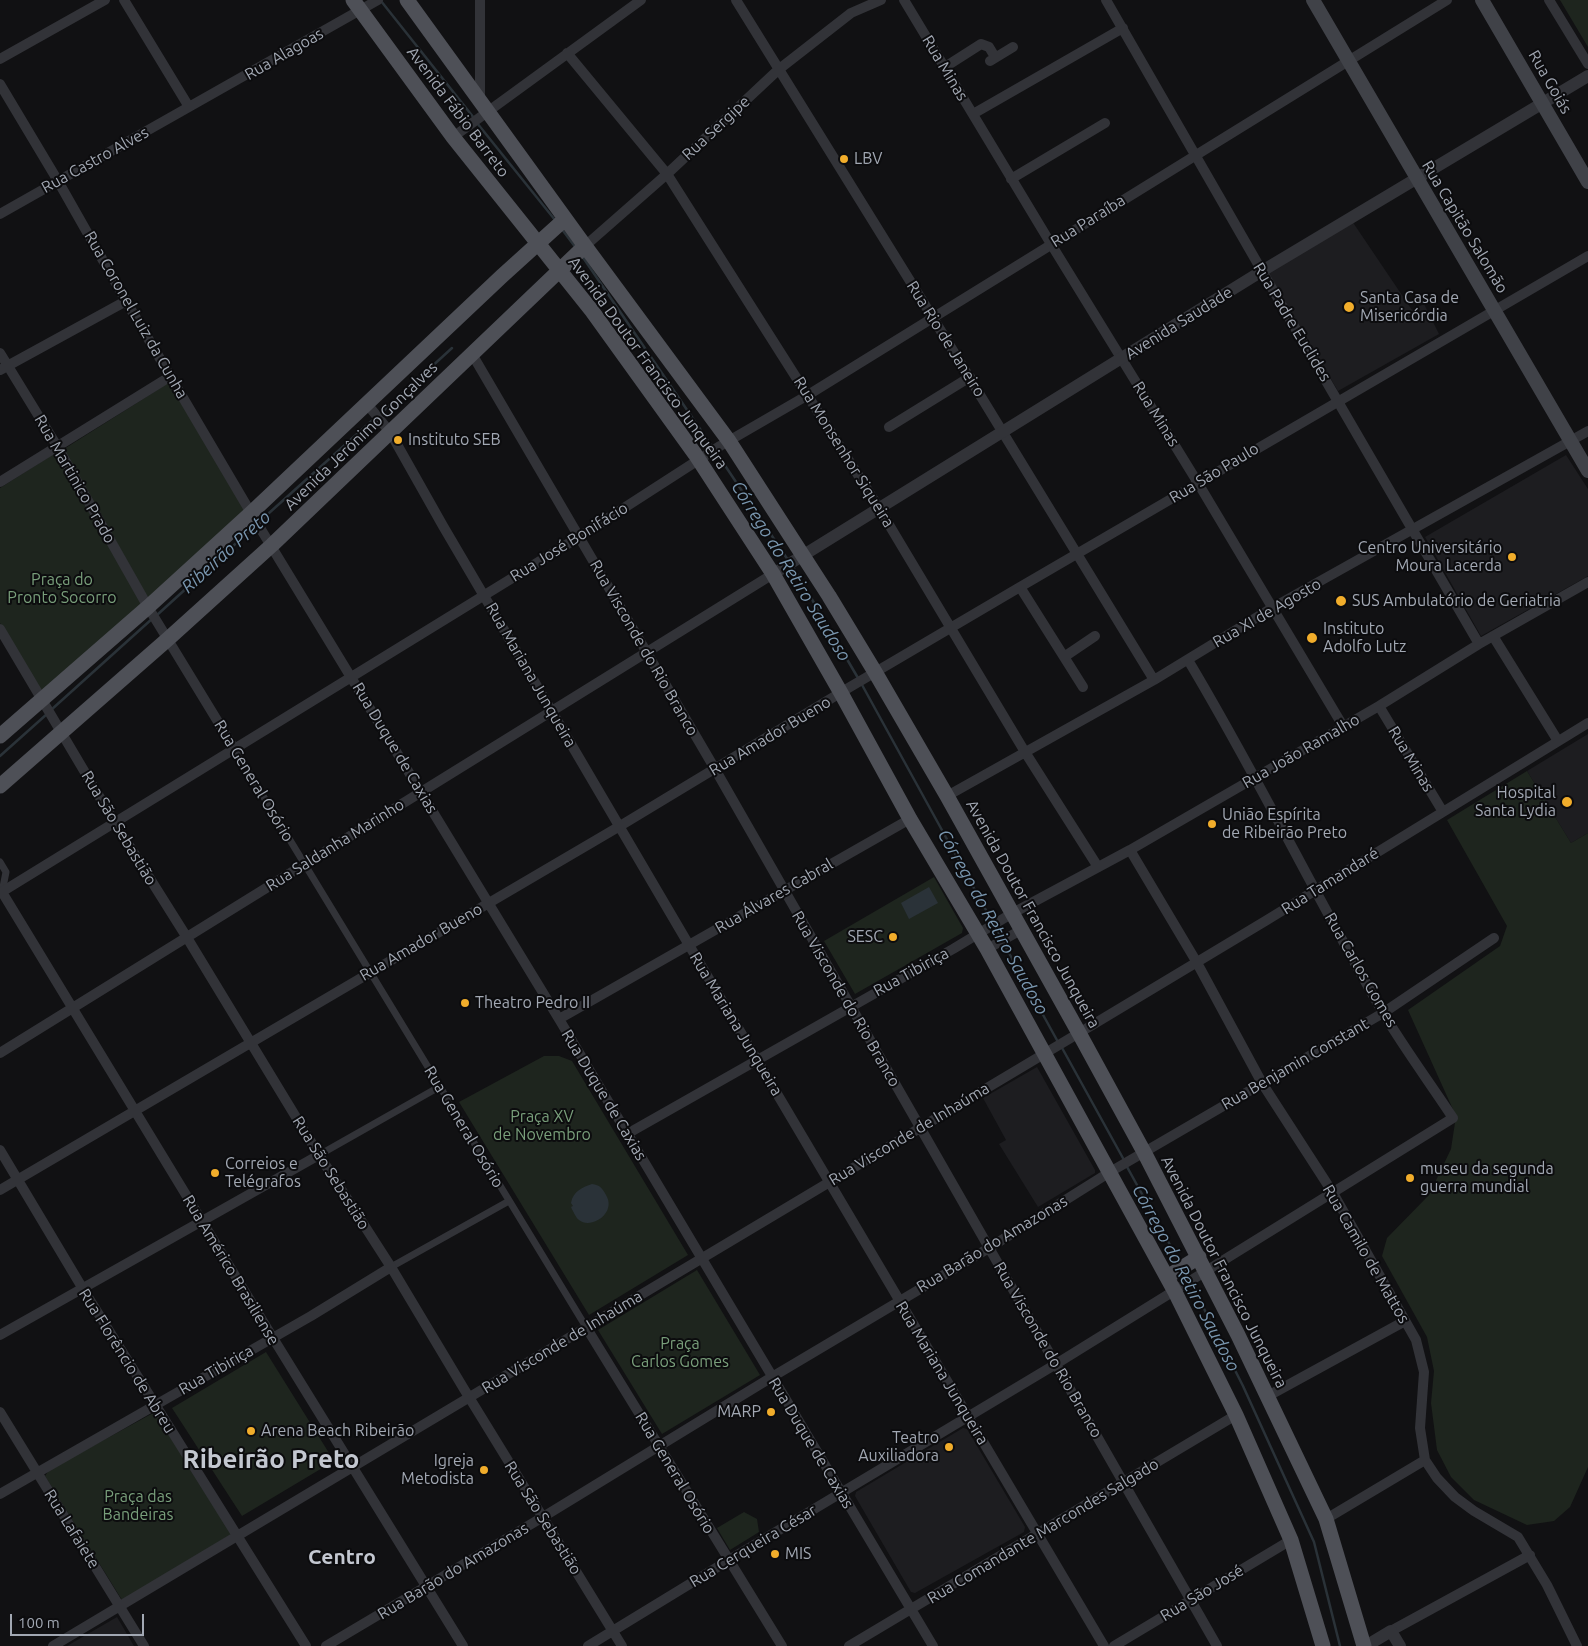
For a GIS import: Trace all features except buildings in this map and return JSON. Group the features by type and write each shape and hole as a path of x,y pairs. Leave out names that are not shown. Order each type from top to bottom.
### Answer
{"main road":[{"name":"Avenida Fábio Barreto","path":"406,0 582,248"},
{"name":"Rua Capitão Salomão","path":"1313,0 1416,180 1588,471"},
{"name":"Rua Goiás","path":"1482,0 1588,182"},
{"name":"Avenida Fábio Barreto","path":"365,4 454,136 541,241"},
{"name":"Avenida Jerônimo Gonçalves","path":"0,736 44,704 151,611 254,516 562,222"},
{"name":"Avenida Doutor Francisco Junqueira","path":"541,241 702,458 776,572 846,690 910,819 982,932 1178,1290 1291,1540 1323,1646"},
{"name":"Avenida Jerônimo Gonçalves","path":"0,786 59,729 270,541 388,428 472,354 582,248"},
{"name":"Avenida Doutor Francisco Junqueira","path":"582,248 724,444 800,558 947,796 1008,916 1075,1035 1268,1396 1326,1520 1365,1646"},
{"path":"1170,1275 1196,1259"}],"street":[{"path":"0,59 105,0"},
{"path":"124,0 189,107"},
{"path":"480,0 483,110"},
{"path":"454,136 483,110 641,0"},
{"name":"Rua Rio de Janeiro","path":"736,0 1154,680"},
{"name":"Rua Sergipe","path":"582,248 667,174 778,70 851,13 864,0"},
{"name":"Rua Sergipe","path":"851,13 882,0"},
{"name":"Rua Minas","path":"904,0 1011,179 1198,483 1343,726"},
{"name":"Rua Padre Euclides","path":"1106,0 1479,644"},
{"name":"Rua Paraíba","path":"724,444 808,395 1447,0"},
{"path":"1549,0 1588,64"},
{"name":"Rua Alagoas","path":"189,107 365,4"},
{"path":"973,114 1123,28"},
{"path":"945,67 982,44 990,47 993,59 1013,47"},
{"name":"Rua Monsenhor Siqueira","path":"567,53 667,174 879,508 1025,752 1098,867"},
{"name":"Avenida Saudade","path":"776,572 1262,271 1588,76"},
{"name":"Rua Coronel Luiz da Cunha","path":"0,84 126,301 270,541"},
{"name":"Rua Castro Alves","path":"0,214 189,107"},
{"path":"1011,179 1105,122"},
{"name":"Rua São Paulo","path":"846,690 1338,400 1588,256"},
{"path":"4,368 126,301"},
{"name":"Rua Martinico Prado","path":"0,353 4,368 58,446 151,611"},
{"name":"Rua Visconde do Rio Branco","path":"472,354 921,1127 1217,1646"},
{"path":"0,482 171,376"},
{"path":"889,427 970,378"},
{"name":"Rua Mariana Junqueira","path":"369,406 388,428 483,594 1104,1646"},
{"name":"Rua XI de Agosto","path":"947,796 1154,680 1272,608 1588,431"},
{"name":"Rua José Bonifácio","path":"1,893 483,594 579,537 724,444"},
{"name":"Rua Duque de Caxias","path":"270,541 559,1019 933,1646"},
{"name":"Rua Saldanha Marinho","path":"0,1053 776,572"},
{"name":"Rua João Ramalho","path":"1008,916 1130,850 1378,706 1479,644 1588,582"},
{"path":"1020,587 1083,687"},
{"name":"Rua General Osório","path":"151,611 439,1087 782,1646"},
{"name":"Rua São Sebastião","path":"0,630 115,823 319,1155 391,1267 469,1398 622,1646"},
{"path":"1064,658 1095,636"},
{"path":"1493,636 1558,741"},
{"name":"Rua Carlos Gomes","path":"1188,660 1228,727 1383,1012 1454,1118"},
{"name":"Rua Amador Bueno","path":"0,1190 620,826 846,690"},
{"name":"Rua Minas","path":"1378,706 1443,812"},
{"name":"Rua Tamandaré","path":"1075,1035 1588,723"},
{"name":"Rua Álvares Cabral","path":"559,1019 910,819"},
{"name":"Rua Camilo de Mattos","path":"1130,850 1196,961 1262,1084 1333,1193 1416,1340 1424,1372 1420,1428 1425,1460 1437,1478 1455,1496 1474,1511 1518,1537 1547,1585 1578,1646"},
{"path":"0,862 6,872 1,893"},
{"name":"Rua Américo Brasiliense","path":"1,893 463,1646"},
{"name":"Rua Tibiriça","path":"627,1134 758,1061 1008,916"},
{"path":"990,948 1017,932"},
{"name":"Rua Benjamin Constant","path":"1140,1155 1383,1012 1494,938"},
{"name":"Rua Visconde de Inhaúma","path":"53,1646 1075,1035"},
{"path":"0,1335 439,1087"},
{"name":"Rua Cerqueira César","path":"588,1646 1178,1290 1454,1118"},
{"name":"Rua Florêncio de Abreu","path":"0,1150 83,1289 306,1646"},
{"name":"Rua Barão do Amazonas","path":"326,1646 989,1248 1140,1155"},
{"name":"Rua Tibiriça","path":"0,1494 273,1338 391,1267 509,1201"},
{"path":"1268,1396 1405,1321"},
{"name":"Rua Lafaiete","path":"0,1412 144,1646"},
{"name":"Rua Comandante Marcondes Salgado","path":"849,1646 1236,1415"},
{"path":"1326,1520 1425,1460"},
{"name":"Rua São José","path":"1114,1646 1291,1540"},
{"path":"1365,1646 1530,1556"},
{"path":"1392,1631 1400,1646"}],"shaded area":[{"name":"Santa Casa de Misericórdia","path":"1352,221 1412,310 1424,304 1439,334 1338,391 1268,272"},
{"name":"Centro Universitário Moura Lacerda","path":"1566,455 1588,489 1588,576 1481,636 1425,537"},
{"name":"Hospital Santa Lydia","path":"1588,734 1588,833 1571,843 1527,771"},
{"path":"929,887 938,903 909,919 901,903"},
{"path":"1037,1067 1095,1170 1095,1173 1038,1207 999,1144 1006,1140 983,1098"},
{"path":"592,1184 599,1186 603,1190 608,1202 608,1208 601,1218 590,1223 584,1223 576,1216 571,1203 576,1193"},
{"path":"963,1428 967,1429 1025,1527 1024,1532 915,1593 911,1592 855,1496 856,1492"},
{"path":"117,1617 134,1646 67,1646"}],"green space":[{"path":"1560,0 1588,0 1588,47"},
{"path":"170,382 246,511 149,600 64,449"},
{"name":"Praça do Pronto Socorro","path":"57,452 144,606 41,693 0,623 0,488"},
{"path":"1527,771 1571,843 1588,833 1588,1467 1570,1507 1554,1521 1527,1525 1474,1500 1451,1477 1437,1450 1431,1403 1434,1371 1427,1337 1382,1256 1387,1238 1429,1195 1451,1149 1456,1116 1408,1010 1500,946 1507,926 1447,820"},
{"name":"SESC","path":"934,877 963,928 962,933 855,994 824,941"},
{"name":"Praça XV de Novembro","path":"544,1056 559,1056 572,1061 688,1255 589,1315 459,1102"},
{"name":"Praça Carlos Gomes","path":"697,1270 760,1375 662,1434 598,1330"},
{"name":"Praça das Bandeiras","path":"266,1352 334,1461 242,1516 172,1408"},
{"name":"Praça das Bandeiras","path":"155,1412 232,1534 122,1600 45,1476 49,1470"},
{"path":"744,1512 757,1519 759,1532 730,1550 717,1528"}],"waterway":[{"path":"381,1 474,118"},
{"path":"477,123 555,220"},
{"name":"Córrego do Retiro Saudoso","path":"561,228 576,248"},
{"name":"Córrego do Retiro Saudoso","path":"582,256 713,448"},
{"name":"Ribeirão Preto","path":"380,414 452,348"},
{"name":"Ribeirão Preto","path":"259,522 376,417"},
{"name":"Córrego do Retiro Saudoso","path":"716,452 788,560"},
{"name":"Ribeirão Preto","path":"157,615 255,526"},
{"name":"Córrego do Retiro Saudoso","path":"793,567 858,678"},
{"name":"Ribeirão Preto","path":"51,710 153,618"},
{"name":"Córrego do Retiro Saudoso","path":"861,683 992,921"},
{"name":"Ribeirão Preto","path":"0,756 47,714"},
{"name":"Córrego do Retiro Saudoso","path":"995,926 1002,939"},
{"name":"Córrego do Retiro Saudoso","path":"1004,944 1058,1042"},
{"name":"Córrego do Retiro Saudoso","path":"1061,1046 1124,1160"},
{"name":"Córrego do Retiro Saudoso","path":"1126,1165 1180,1263"},
{"name":"Córrego do Retiro Saudoso","path":"1191,1283 1243,1386 1314,1542 1340,1646"}],"place":[{"name":"LBV","path":"844,159"},
{"name":"Santa Casa de Misericórdia","path":"1349,307"},
{"name":"Instituto SEB","path":"398,440"},
{"name":"Centro Universitário Moura Lacerda","path":"1512,557"},
{"name":"SUS Ambulatório de Geriatria","path":"1341,601"},
{"name":"Instituto Adolfo Lutz","path":"1312,638"},
{"name":"Hospital Santa Lydia","path":"1567,802"},
{"name":"União Espírita de Ribeirão Preto","path":"1212,824"},
{"name":"SESC","path":"893,937"},
{"name":"Theatro Pedro II","path":"465,1003"},
{"name":"Correios e Telégrafos","path":"215,1173"},
{"name":"museu da segunda guerra mundial","path":"1410,1178"},
{"name":"MARP","path":"771,1412"},
{"name":"Arena Beach Ribeirão","path":"251,1431"},
{"name":"Teatro Auxiliadora","path":"949,1447"},
{"name":"Igreja Metodista","path":"484,1470"},
{"name":"MIS","path":"775,1554"}],"district":[{"name":"Ribeirão Preto","path":"271,1459"},
{"name":"Centro","path":"342,1557"}]}
